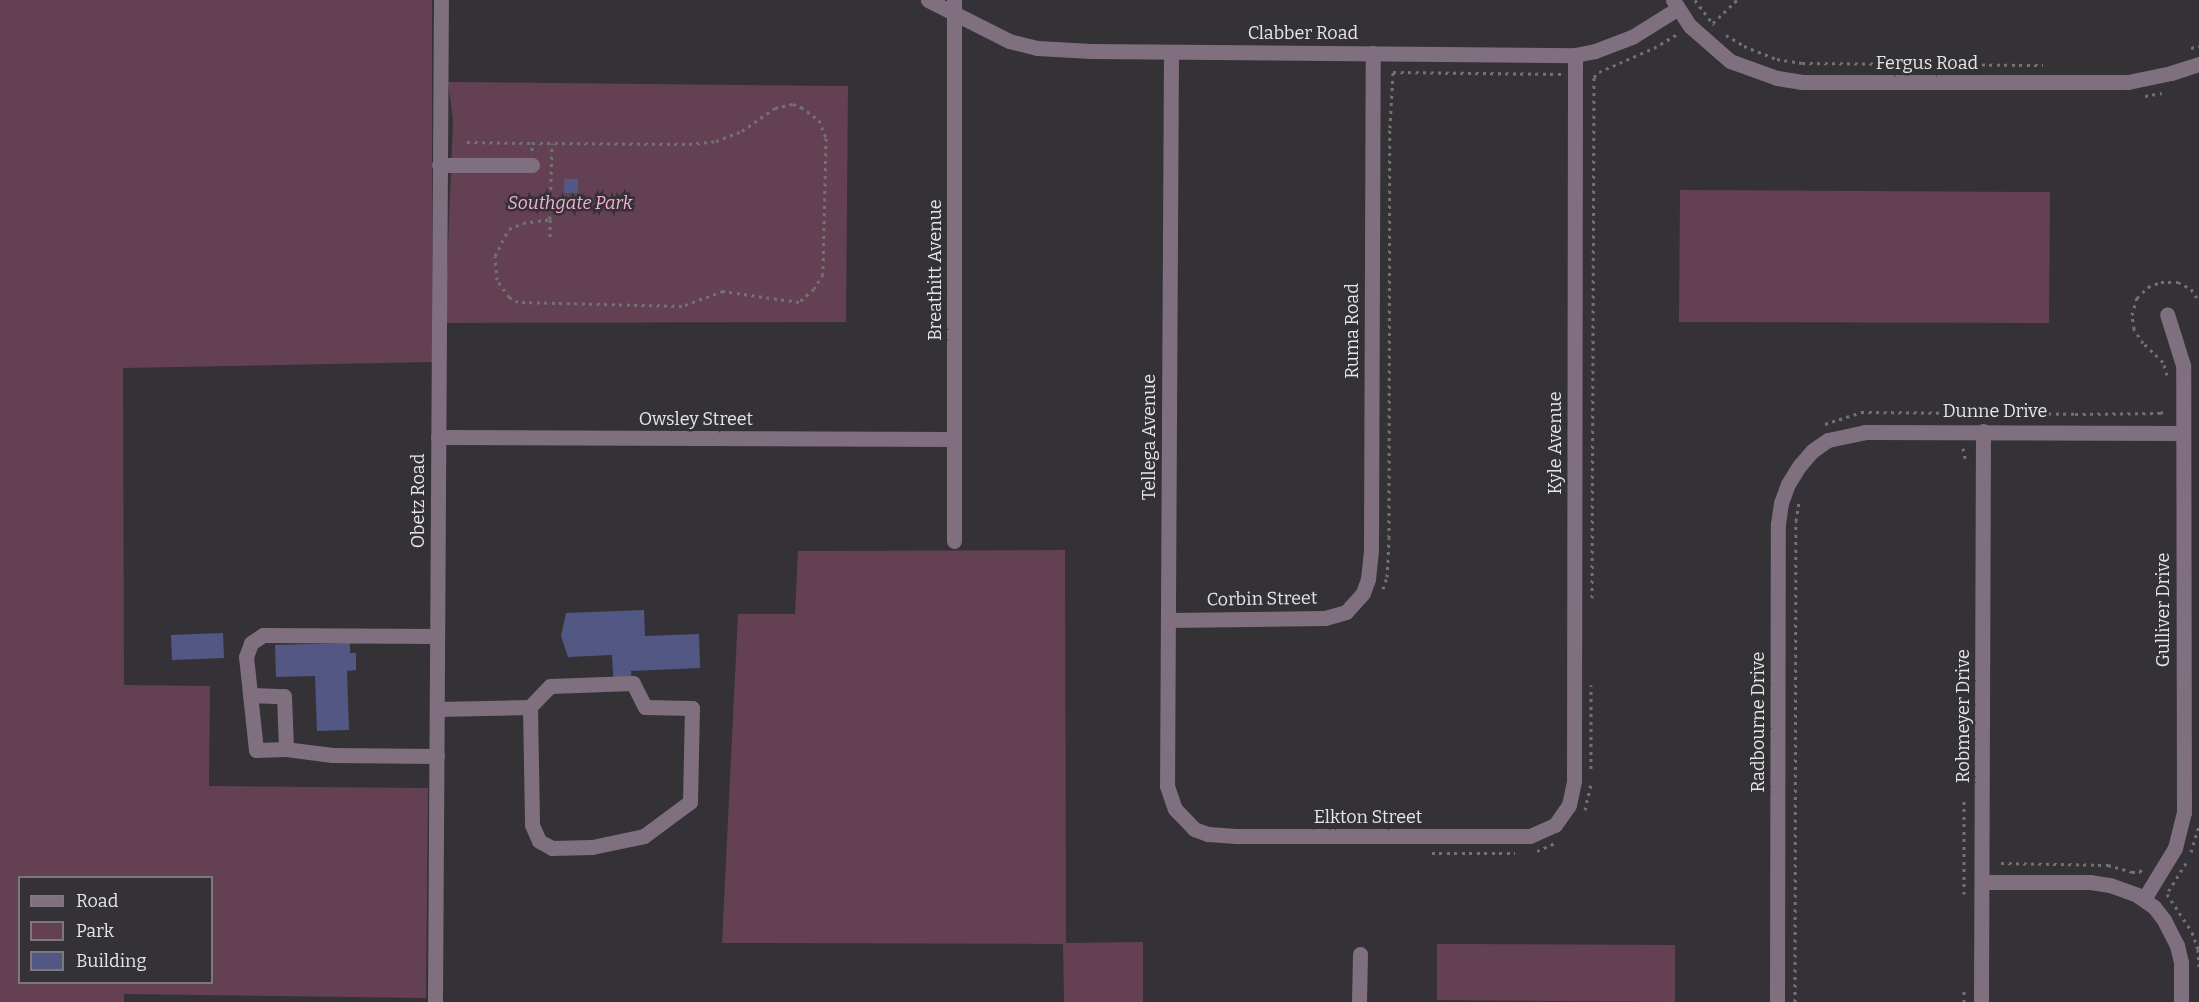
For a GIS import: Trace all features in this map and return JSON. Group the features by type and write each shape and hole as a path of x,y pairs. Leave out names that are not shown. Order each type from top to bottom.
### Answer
{"street":[{"name":"Obetz Road","path":"435,1002 441,0"},
{"name":"Clabber Road","path":"928,0 954,7 1009,41 1037,48 1171,52 1575,55 1595,51 1632,37 1675,4"},
{"name":"Fergus Road","path":"1675,4 1690,26 1730,61 1777,78 1801,82 2128,82 2171,73 2199,63"},
{"name":"Breathitt Avenue","path":"954,7 954,541"},
{"name":"Tellega Avenue","path":"1171,52 1167,786 1175,809 1182,820"},
{"name":"Ruma Road","path":"1354,605 1368,579 1371,549 1373,53"},
{"name":"Kyle Avenue","path":"1555,825 1569,805 1574,781 1575,55"},
{"path":"439,165 532,165"},
{"name":"Gulliver Drive","path":"2144,899 2175,848 2184,813 2183,365 2167,314"},
{"name":"Robmeyer Drive","path":"1981,1002 1983,430"},
{"name":"Dunne Drive","path":"1812,451 1828,440 1846,434 1883,431 2183,432"},
{"name":"Owsley Street","path":"438,437 954,439"},
{"name":"Radbourne Drive","path":"1777,1002 1778,524 1781,503 1788,484 1812,451"},
{"name":"Corbin Street","path":"1167,620 1319,619 1335,616 1354,605"},
{"path":"437,636 263,635 250,643 246,657 256,750 286,749 332,755 437,756"},
{"path":"437,710 530,707 550,686 633,683 645,707 692,708 690,802 644,836 592,847 552,848 539,841 532,825 530,707"},
{"path":"250,695 284,696 286,749"},
{"name":"Elkton Street","path":"1182,820 1194,829 1208,834 1236,836 1520,837 1538,834 1555,825"},
{"path":"1982,882 2100,883 2126,890 2144,899 2164,920 2177,945 2181,962 2181,1002"},
{"path":"1359,1002 1360,954"}],"path":[{"path":"1695,0 1713,23 1744,46 1777,59 1802,63 2047,65"},
{"path":"1713,23 1737,0"},
{"path":"1592,602 1594,77 1599,72 1654,48 1690,26 1704,13"},
{"path":"2190,49 2199,46"},
{"path":"1381,593 1387,577 1389,538 1390,128 1393,72 1553,72 1561,73 1561,85"},
{"path":"550,219 523,223 509,229 495,256 497,280 502,290 518,302 682,306 723,291 799,302 814,289 823,274 824,129 812,112 793,104 775,108 742,131 716,141 689,144 552,143 550,237"},
{"path":"467,142 532,143"},
{"path":"2169,380 2163,362 2143,342 2134,329 2132,315 2137,298 2148,287 2161,282 2178,282 2191,289 2199,301"},
{"path":"1821,427 1861,412 2160,413 2166,412 2169,408"},
{"path":"1957,445 1964,448 1966,464"},
{"path":"1795,1002 1796,521 1799,500"},
{"path":"1582,814 1587,807 1591,787 1592,678"},
{"path":"1964,798 1964,899"},
{"path":"2199,825 2195,844 2168,894 2192,932 2198,949 2199,966"},
{"path":"1528,852 1543,850 1563,839"},
{"path":"1422,853 1519,853"},
{"path":"1998,859 2001,863 2001,882"},
{"path":"2001,863 2108,865 2140,872 2147,862"},
{"path":"1964,982 1964,1002"}],"green space":[{"path":"0,0 432,0 432,362 123,368 124,685 210,686 209,786 428,788 426,998 124,994 124,1002 0,1002"},
{"name":"Southgate Park","path":"448,82 848,86 846,322 445,323 453,120"},
{"path":"1680,190 2050,192 2049,323 1679,322"},
{"path":"1065,550 1066,943 1143,942 1143,1002 1064,1002 1063,944 722,943 738,614 795,614 798,551"},
{"path":"1437,944 1675,945 1675,1002 1437,1000"}],"building":[{"path":"564,179 578,179 578,193 564,193"},
{"path":"644,610 645,636 699,634 700,668 631,671 632,690 614,690 612,655 568,657 561,636 566,613"},
{"path":"223,633 224,658 172,660 171,635"},
{"path":"350,643 350,653 356,653 356,670 347,671 349,730 317,731 315,676 276,677 275,645"}]}
